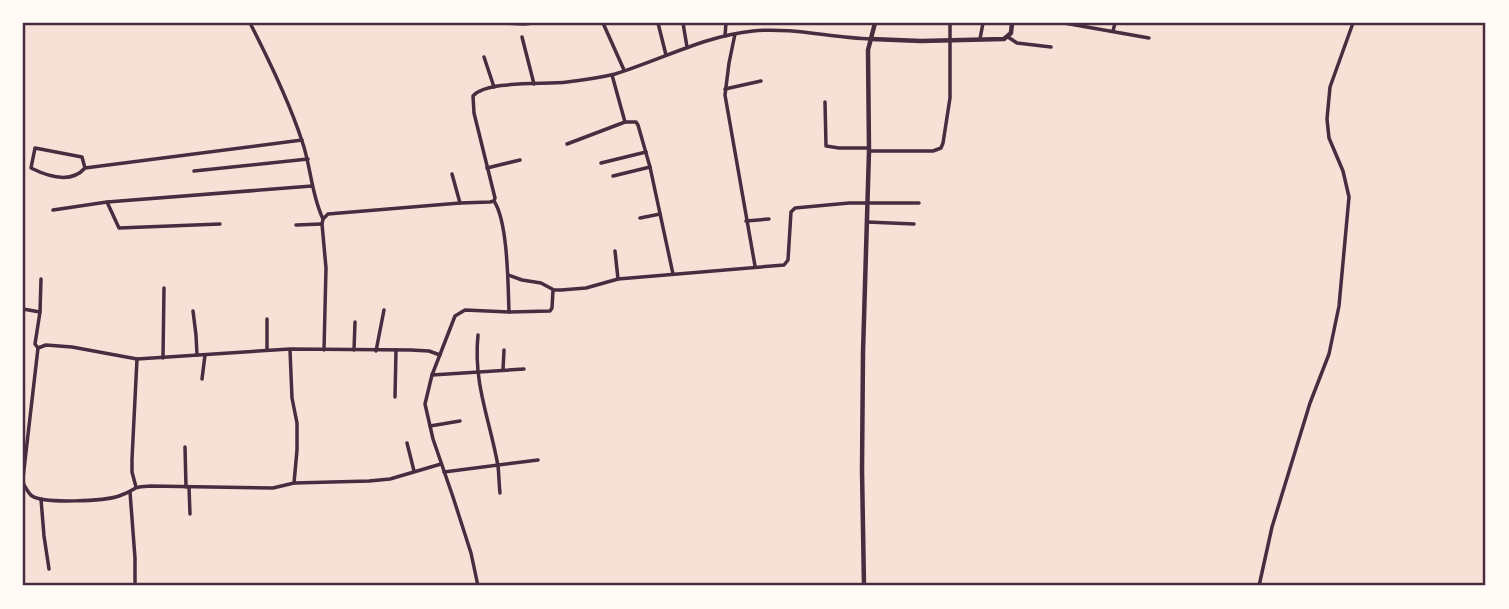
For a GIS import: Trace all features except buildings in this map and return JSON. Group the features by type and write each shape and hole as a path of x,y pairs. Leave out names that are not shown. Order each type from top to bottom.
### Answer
{"street":[{"path":"250,23 302,140 323,221 326,268 324,350"},
{"path":"506,23 534,23"},
{"path":"603,23 624,71"},
{"path":"658,23 666,55"},
{"path":"683,23 687,47"},
{"path":"725,36 726,23"},
{"path":"864,586 862,470 869,150 868,50 875,23"},
{"path":"825,102 826,146 869,150 933,151 941,148 950,99 950,23"},
{"path":"980,39 982,23"},
{"path":"509,312 506,247 472,100 478,91 612,75 687,47 736,33 803,29 839,37 871,39 1004,39 1008,37 1012,23"},
{"path":"1063,23 1149,38"},
{"path":"1113,32 1115,23"},
{"path":"1259,586 1272,527 1310,403 1329,354 1339,306 1349,197 1343,171 1329,138 1327,119 1330,87 1353,23"},
{"path":"736,33 725,89 755,266"},
{"path":"522,37 534,84"},
{"path":"1008,37 1012,42 1051,47"},
{"path":"484,57 494,87"},
{"path":"612,75 625,122"},
{"path":"725,89 761,81"},
{"path":"567,144 625,122 636,122 650,167 673,274"},
{"path":"85,167 82,157 35,148 30,168 41,174 69,177 80,174 85,167 302,140"},
{"path":"601,163 646,152"},
{"path":"194,171 308,159"},
{"path":"487,168 520,160"},
{"path":"613,176 650,167"},
{"path":"452,174 460,203"},
{"path":"53,210 107,202 312,186"},
{"path":"296,225 323,221 328,214 494,201"},
{"path":"107,202 119,228 220,224"},
{"path":"508,275 541,283 553,290 586,288 618,279 784,265 791,212 795,208 919,203"},
{"path":"640,218 660,214"},
{"path":"747,221 769,219"},
{"path":"867,222 914,224"},
{"path":"615,251 618,279"},
{"path":"41,279 35,344 38,348 23,480 31,495 41,499 68,501 108,499 130,492 135,487 273,488 294,484 369,481 390,479 440,464"},
{"path":"163,358 164,288"},
{"path":"478,586 471,554 440,464 425,404 432,375 452,322 461,311 550,311 553,290"},
{"path":"23,310 40,312"},
{"path":"376,351 384,310"},
{"path":"193,311 197,355"},
{"path":"267,319 267,351"},
{"path":"354,351 355,322"},
{"path":"478,335 477,373 498,466 500,493"},
{"path":"38,348 46,345 72,347 137,359 290,349 429,351 440,355"},
{"path":"290,349 292,398 297,422 294,484"},
{"path":"395,397 396,350"},
{"path":"503,370 504,350"},
{"path":"202,379 205,355"},
{"path":"135,487 132,458 137,359"},
{"path":"432,375 524,369"},
{"path":"430,426 460,421"},
{"path":"407,443 414,471"},
{"path":"185,447 190,514"},
{"path":"444,472 538,460"},
{"path":"130,492 135,582"},
{"path":"41,499 49,569"}]}
